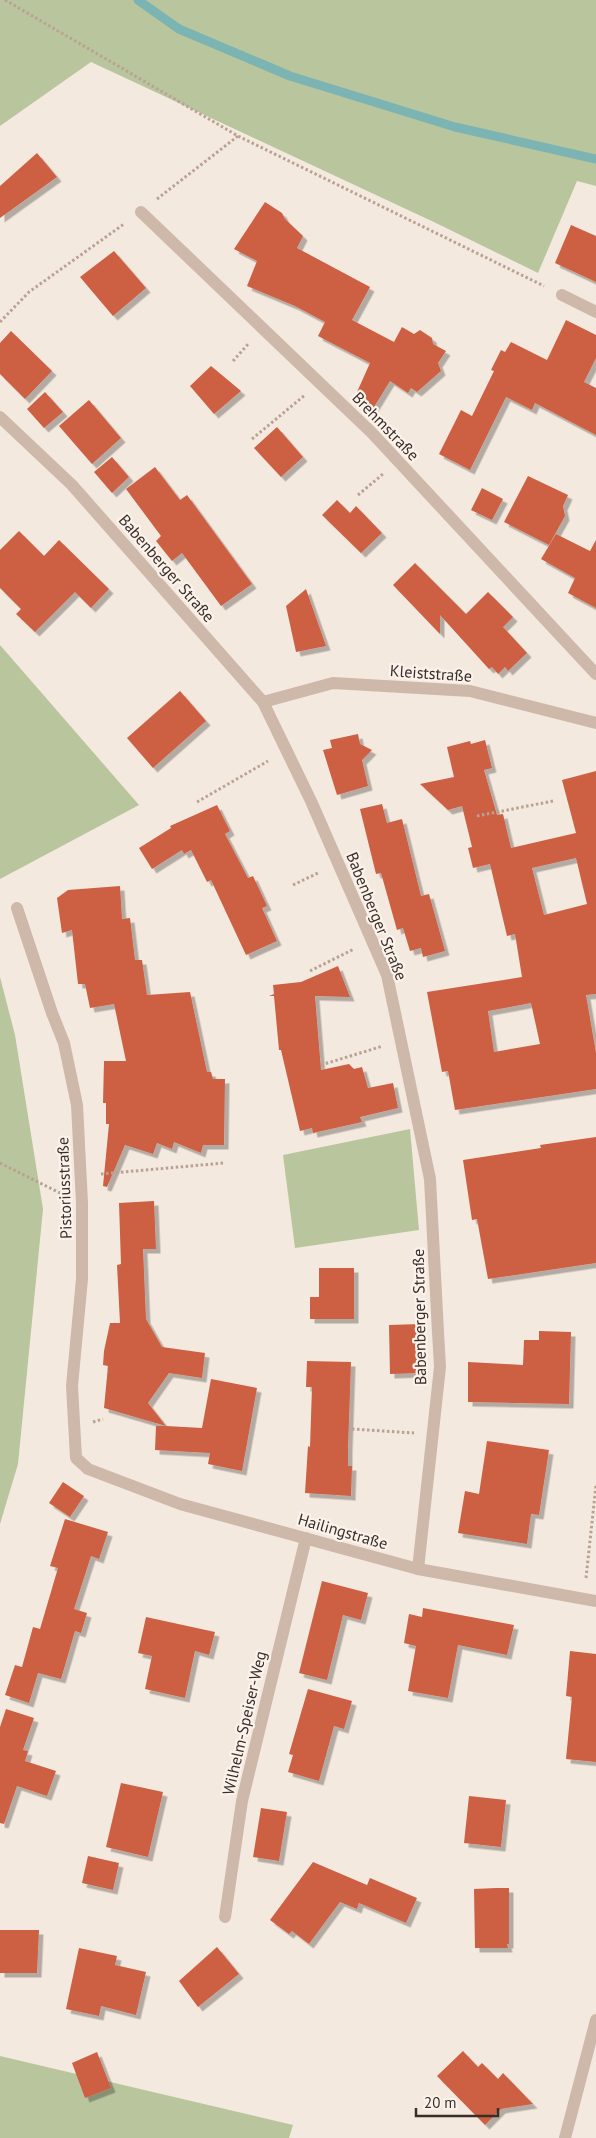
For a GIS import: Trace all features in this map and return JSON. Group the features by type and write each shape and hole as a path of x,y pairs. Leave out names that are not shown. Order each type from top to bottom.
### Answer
{"street":[{"name":"Brehmstraße","path":"141,212 398,461 596,674"},
{"path":"562,296 596,312"},
{"name":"Babenberger Straße","path":"0,417 72,485 263,702 311,801 386,975 430,1179 440,1367 418,1569"},
{"name":"Kleiststraße","path":"263,702 333,684 470,691 596,723"},
{"name":"Pistoriusstraße","path":"17,908 64,1043 76,1105 82,1203 82,1279 72,1386 76,1458 88,1469"},
{"name":"Hailingstraße","path":"88,1469 180,1504 418,1569 590,1600"},
{"name":"Wilhelm-Speiser-Weg","path":"224,1917 242,1801 306,1538"},
{"path":"565,2138 596,2020"}],"path":[{"path":"5,0 238,136 562,296"},
{"path":"0,322 29,292 141,212 238,136"},
{"path":"252,439 319,383"},
{"path":"358,495 398,461"},
{"path":"197,802 286,750"},
{"path":"477,816 554,801"},
{"path":"293,885 338,863"},
{"path":"310,971 371,939"},
{"path":"321,1065 400,1040"},
{"path":"81,1176 224,1162"},
{"path":"0,1163 82,1203"},
{"path":"352,1429 432,1435"},
{"path":"590,1600 596,1486"}],"green space":[{"path":"0,0 596,0 596,186 577,181 538,273 438,224 91,62 0,126"},
{"path":"0,645 139,805 0,879"},
{"path":"0,977 15,1035 43,1209 18,1464 0,1524"},
{"path":"410,1129 419,1230 295,1248 283,1155"},
{"path":"0,2056 293,2125 289,2138 0,2138"}],"building":[{"path":"37,153 57,177 0,218 0,186"},
{"path":"265,202 282,213 285,219 303,236 297,248 370,287 352,320 394,342 402,327 414,334 420,330 432,338 433,344 446,351 438,363 441,371 417,392 411,388 408,393 390,381 371,412 353,401 370,363 318,336 325,322 295,306 247,286 257,261 234,249"},
{"path":"571,225 596,236 596,282 555,263"},
{"path":"114,251 146,288 113,316 80,277"},
{"path":"566,320 596,335 596,358 584,382 596,388 596,435 535,403 532,410 506,397 470,470 439,454 461,410 472,416 494,371 491,370 501,350 505,352 511,342 547,360"},
{"path":"11,331 52,371 25,399 0,374 0,343"},
{"path":"211,366 241,391 214,414 190,386"},
{"path":"45,392 63,412 44,428 27,409"},
{"path":"89,400 121,438 92,464 59,426"},
{"path":"277,427 303,457 281,477 254,448"},
{"path":"112,457 129,477 112,493 94,472"},
{"path":"155,467 180,500 187,495 252,584 221,606 182,553 172,561 156,541 161,536 126,489"},
{"path":"528,476 568,495 563,506 565,516 549,545 504,522"},
{"path":"482,488 503,499 492,520 471,510"},
{"path":"337,500 350,513 356,506 382,533 361,553 322,515"},
{"path":"19,531 44,556 59,540 109,589 91,608 75,592 35,632 16,614 21,609 0,588 0,550"},
{"path":"556,534 590,551 596,540 596,608 568,593 575,578 541,559"},
{"path":"415,563 466,614 488,592 513,617 503,627 527,653 508,671 505,667 498,674 492,667 489,669 440,615 440,634 393,585"},
{"path":"306,589 326,646 296,652 286,606"},
{"path":"180,691 206,721 153,768 127,738"},
{"path":"358,734 360,744 372,750 362,760 368,786 337,795 323,750 332,748 330,740"},
{"path":"485,740 492,768 484,770 497,815 503,814 511,848 576,833 562,780 596,771 596,994 586,995 596,1053 596,1089 455,1110 448,1071 442,1072 427,992 522,977 515,934 507,936 490,864 473,868 468,848 472,847 462,806 448,810 420,784 454,777 447,747 470,741 471,744","holes":["576,858 587,904 544,915 532,868","531,1003 540,1044 494,1052 488,1011"]},
{"path":"382,804 387,823 402,819 421,896 429,894 445,951 423,957 421,948 410,951 403,928 397,930 381,873 376,874 360,809"},
{"path":"217,805 230,831 225,834 248,878 253,876 267,906 262,908 277,941 246,955 211,880 207,882 191,850 184,854 182,850 152,869 139,848 171,828 170,826"},
{"path":"120,886 122,919 130,918 135,960 142,960 147,995 190,992 207,1072 211,1072 213,1079 225,1079 224,1145 203,1145 201,1153 174,1142 172,1149 157,1143 153,1154 125,1145 107,1187 103,1186 109,1124 106,1124 106,1103 103,1103 104,1061 126,1061 114,1004 90,1008 85,984 78,984 72,930 62,933 57,898 68,890"},
{"path":"338,966 350,997 315,996 321,1070 349,1064 354,1069 362,1067 368,1088 393,1083 398,1108 360,1117 362,1122 313,1133 312,1128 300,1131 281,1050 279,1050 274,996 269,996 274,994 273,985 301,982"},
{"path":"596,1137 596,1263 488,1279 477,1219 472,1220 463,1160 541,1148 540,1145"},
{"path":"154,1201 156,1249 143,1249 146,1319 162,1347 205,1353 202,1378 169,1373 148,1403 166,1426 104,1408 108,1366 103,1365 104,1351 110,1323 120,1323 117,1265 121,1264 119,1203"},
{"path":"319,1268 354,1268 354,1319 310,1319 310,1297 319,1297"},
{"path":"420,1324 421,1373 390,1374 389,1325"},
{"path":"539,1331 571,1332 569,1404 468,1402 468,1362 523,1365 524,1340 539,1340"},
{"path":"307,1361 351,1362 348,1466 352,1466 351,1496 305,1493 308,1446 310,1447 312,1387 306,1387"},
{"path":"211,1379 257,1388 242,1471 208,1464 210,1453 155,1450 156,1426 202,1428"},
{"path":"487,1441 549,1450 539,1515 531,1514 527,1544 458,1533 465,1491 479,1494"},
{"path":"63,1482 84,1496 70,1517 49,1503"},
{"path":"65,1519 108,1532 99,1559 91,1556 74,1609 87,1613 81,1633 75,1631 61,1679 38,1673 29,1703 5,1695 15,1665 22,1667 33,1627 40,1629 58,1568 50,1566"},
{"path":"322,1581 368,1593 361,1620 343,1615 327,1680 299,1673"},
{"path":"423,1608 514,1625 507,1655 458,1645 448,1698 408,1691 416,1646 404,1643 409,1614 422,1617"},
{"path":"146,1617 215,1632 209,1655 195,1651 185,1698 145,1689 152,1656 138,1653"},
{"path":"570,1651 596,1654 596,1762 566,1759 572,1697 566,1696"},
{"path":"308,1689 352,1701 344,1729 334,1726 319,1781 288,1772 293,1755 289,1754"},
{"path":"6,1709 34,1718 23,1750 28,1751 25,1761 56,1771 47,1796 17,1786 4,1824 0,1823 0,1727"},
{"path":"121,1783 163,1792 148,1857 106,1847"},
{"path":"469,1796 506,1800 501,1847 464,1843"},
{"path":"261,1808 287,1812 279,1861 253,1857"},
{"path":"88,1856 119,1863 113,1890 82,1883"},
{"path":"313,1862 367,1885 362,1897 370,1878 417,1898 406,1923 359,1903 357,1909 340,1902 309,1944 292,1931 289,1934 270,1920"},
{"path":"509,1888 508,1948 475,1948 474,1889"},
{"path":"0,1930 39,1930 37,1973 0,1973"},
{"path":"217,1947 239,1974 198,2007 179,1981"},
{"path":"79,1948 117,1956 115,1965 146,1972 136,2015 101,2006 99,2016 66,2009"},
{"path":"463,2051 478,2067 482,2063 498,2079 503,2073 533,2104 501,2109 485,2125 437,2076"},
{"path":"97,2052 111,2088 85,2098 72,2063"}],"waterway":[{"path":"138,0 179,29 290,76 455,127 596,159"}]}
